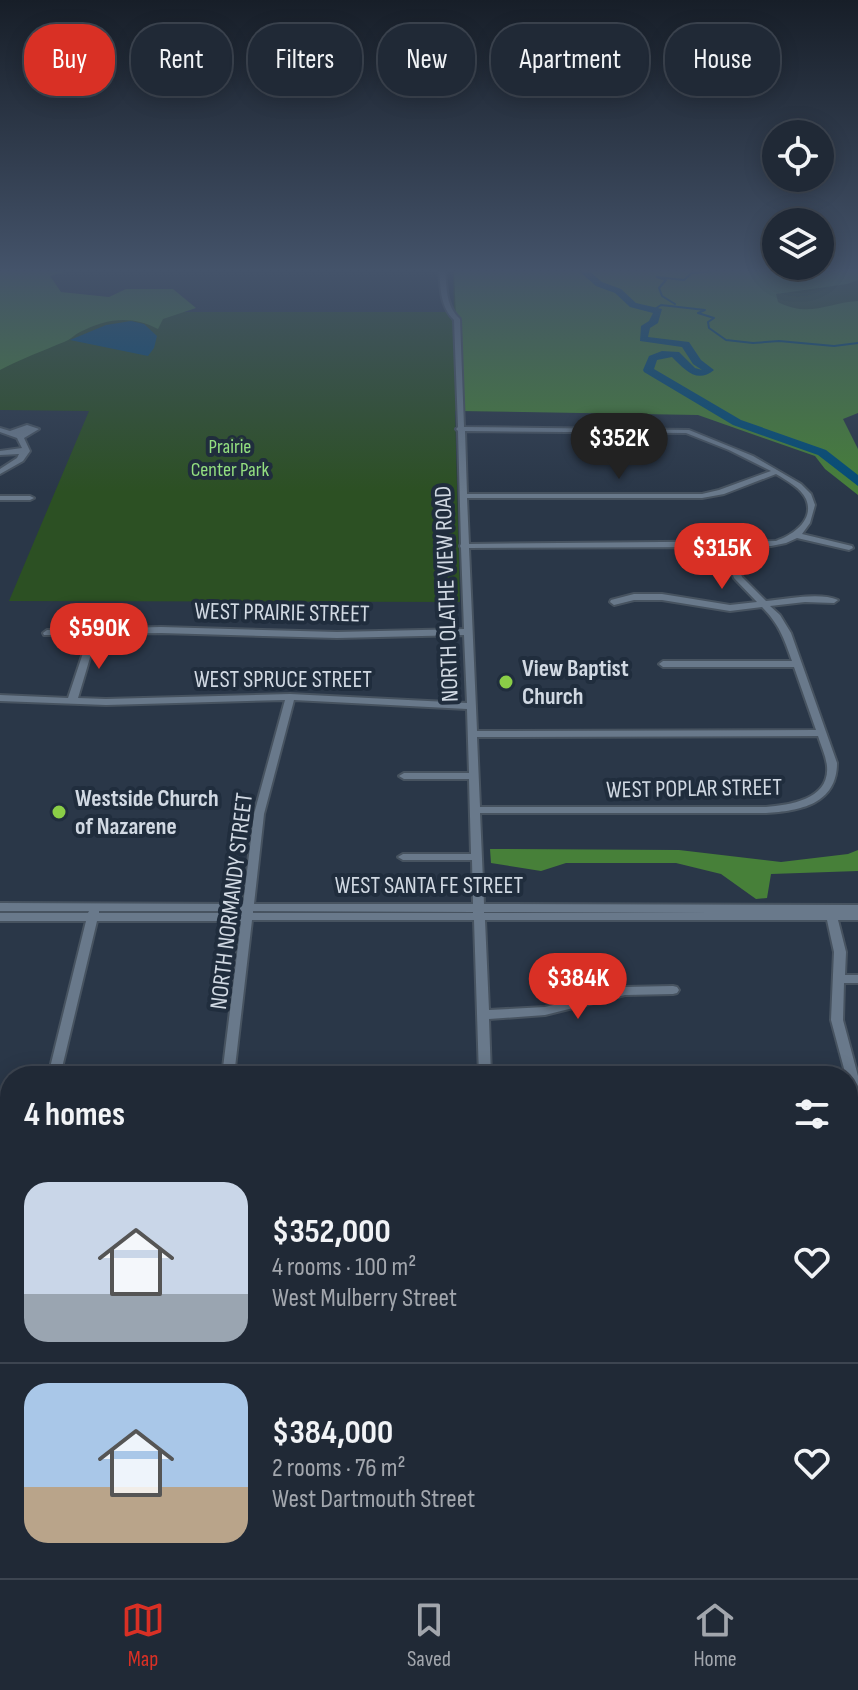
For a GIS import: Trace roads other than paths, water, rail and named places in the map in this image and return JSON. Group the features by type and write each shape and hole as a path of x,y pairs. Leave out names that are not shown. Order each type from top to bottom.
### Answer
{"street":[{"name":"NORTH OLATHE VIEW ROAD","path":"458,345 485,1066"},
{"path":"7,432 27,427 36,429 20,437"},
{"path":"459,429 678,430 708,438 776,472 799,485 810,500 807,525 796,535 771,544 464,546"},
{"path":"7,432 20,437 26,451"},
{"path":"0,453 26,451"},
{"path":"0,472 4,465 26,451"},
{"path":"463,496 702,496 776,472"},
{"path":"0,498 30,498"},
{"path":"796,535 849,548"},
{"name":"WEST POPLAR STREET","path":"474,810 787,808 820,795 832,778 832,763 787,633 777,617 738,578 726,545"},
{"path":"614,602 634,597 662,597 730,608 765,606 793,600 834,600"},
{"path":"72,701 94,631"},
{"name":"WEST PRAIRIE STREET","path":"47,633 325,635 468,632"},
{"path":"663,664 798,664"},
{"name":"WEST SPRUCE STREET","path":"0,698 72,701 290,697 471,706"},
{"name":"NORTH NORMANDY STREET","path":"230,1066 259,814 290,697"},
{"path":"472,734 822,733"},
{"path":"404,776 473,776"},
{"path":"403,857 476,857"},
{"name":"WEST SANTA FE STREET","path":"0,907 94,913"},
{"name":"WEST SANTA FE STREET","path":"831,913 858,909"},
{"path":"57,1066 94,913"},
{"name":"WEST SANTA FE STREET","path":"0,917 94,913 831,913 858,916"},
{"path":"831,913 840,952 837,1020 849,1066"},
{"path":"838,979 858,979"},
{"path":"482,1015 545,1011 625,991 673,990"}],"water":[{"path":"93,345 155,345 148,356"}],"waterway":[{"path":"685,345 697,362 709,370 702,374 691,370 675,354 653,358 648,370 724,416 822,452 858,482"},
{"path":"819,345 845,345"}],"place":[{"name":"View Baptist Church","path":"506,682"},
{"name":"Westside Church of Nazarene","path":"59,812"}],"park label":[{"name":"Prairie Center Park","path":"230,458"}]}
